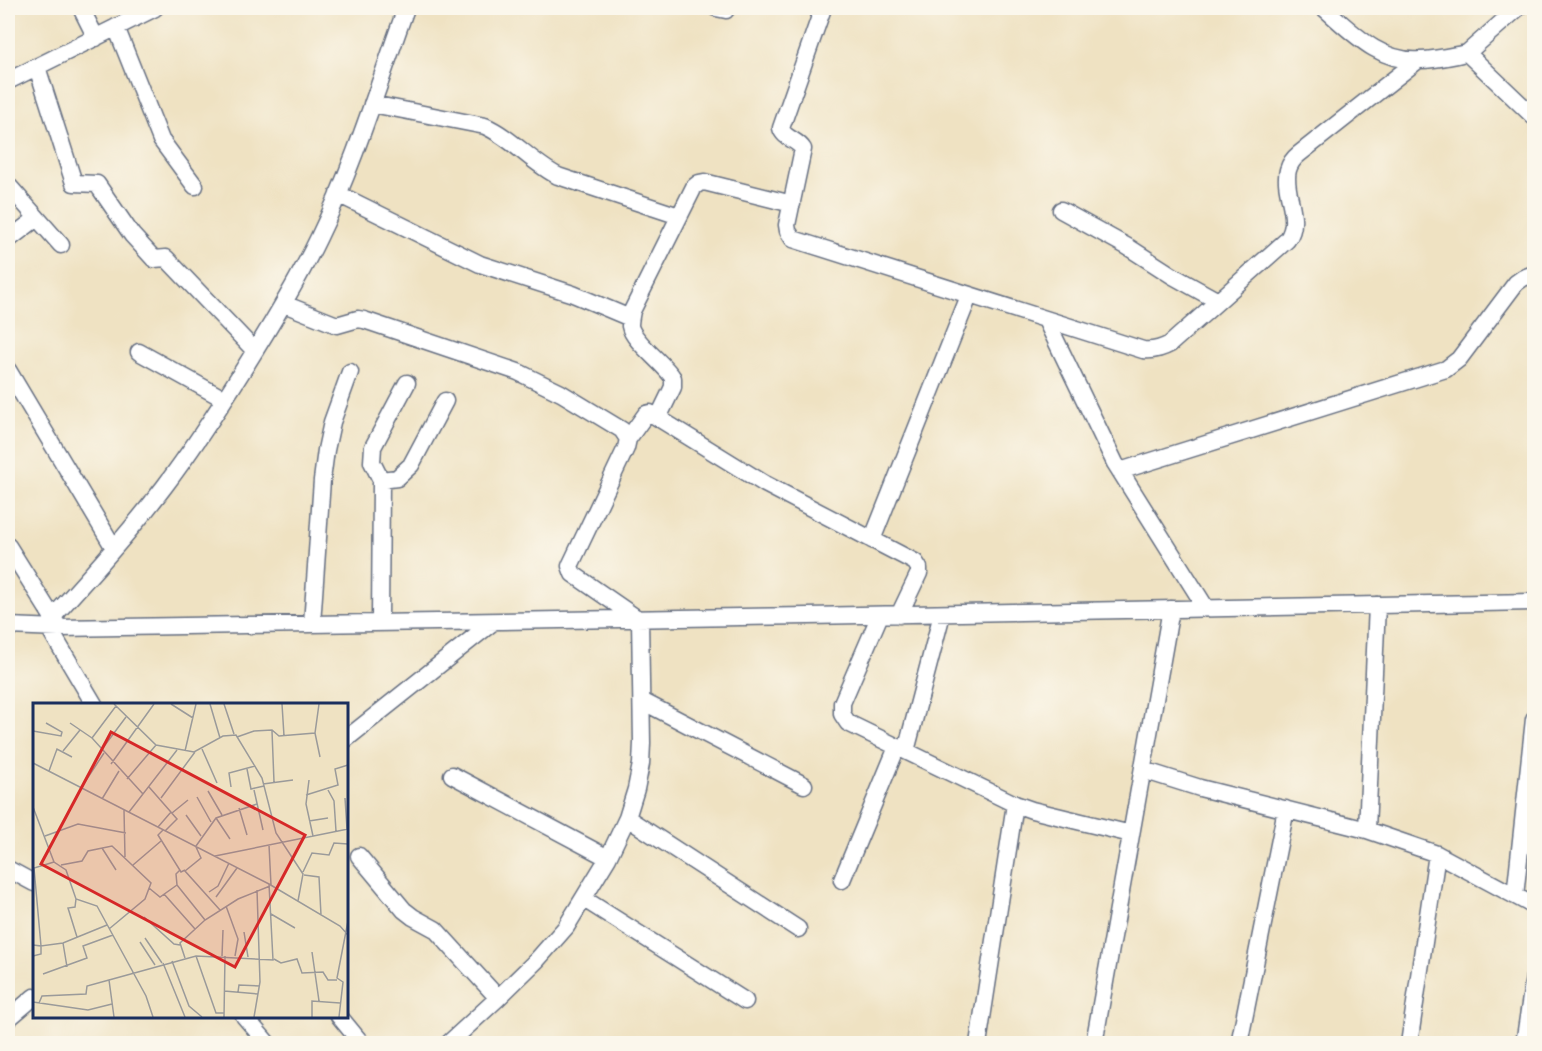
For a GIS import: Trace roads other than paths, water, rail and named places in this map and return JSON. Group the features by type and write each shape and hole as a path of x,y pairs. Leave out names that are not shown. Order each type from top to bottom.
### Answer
{"street":[{"path":"81,8 96,38"},
{"path":"8,81 155,8"},
{"path":"53,624 165,485 224,399 284,304 320,236 338,194 406,8"},
{"path":"823,8 781,128 783,133 801,145 803,149 788,225 790,236 797,241 969,296 1152,351 1170,344 1287,240 1293,224 1287,178 1293,160 1417,61"},
{"path":"1324,8 1369,46 1384,54 1417,61 1467,53 1518,8"},
{"path":"117,27 161,140 195,186"},
{"path":"1467,53 1534,117"},
{"path":"38,67 74,183 97,184 132,235 154,260 166,258 255,351"},
{"path":"372,104 485,126 543,168 558,176 680,216"},
{"path":"658,418 673,387 674,378 636,336 630,325 630,318 694,187 702,182 792,204"},
{"path":"8,185 61,245"},
{"path":"338,194 480,264 573,294 630,318"},
{"path":"1061,210 1218,301"},
{"path":"8,240 37,218"},
{"path":"1120,471 1446,369 1459,359 1516,283 1534,274"},
{"path":"872,540 969,296"},
{"path":"284,304 337,325 364,320 518,372 561,393 622,430 628,439"},
{"path":"1046,320 1120,471 1206,608"},
{"path":"139,352 224,399"},
{"path":"8,370 114,548"},
{"path":"312,624 326,450 332,422 350,372"},
{"path":"380,624 381,480 372,462 373,447 407,383"},
{"path":"381,480 397,478 411,465 445,401"},
{"path":"639,619 573,574 570,566 626,448 628,439 647,413 765,484 915,562 919,573 899,615"},
{"path":"8,546 53,624 93,703"},
{"path":"8,626 380,624 1534,602"},
{"path":"1367,830 1377,605"},
{"path":"1094,1044 1171,609"},
{"path":"842,880 902,749 942,614"},
{"path":"880,615 842,703 842,714 848,723 1015,804 1131,834"},
{"path":"448,1044 537,960 566,927 608,858 627,818 641,764 642,701 639,619"},
{"path":"348,737 493,622"},
{"path":"642,701 804,785"},
{"path":"1515,896 1534,719"},
{"path":"1143,770 1200,788 1367,830 1437,854 1534,906"},
{"path":"452,775 608,858"},
{"path":"978,1044 1015,804"},
{"path":"1239,1044 1286,809"},
{"path":"627,818 798,929"},
{"path":"1409,1044 1437,854"},
{"path":"359,856 404,910 435,929 498,998"},
{"path":"8,870 33,882"},
{"path":"584,899 745,1001"},
{"path":"1524,1044 1534,977"},
{"path":"8,1019 33,998"},
{"path":"245,1018 268,1044"},
{"path":"340,1018 362,1044"}]}
